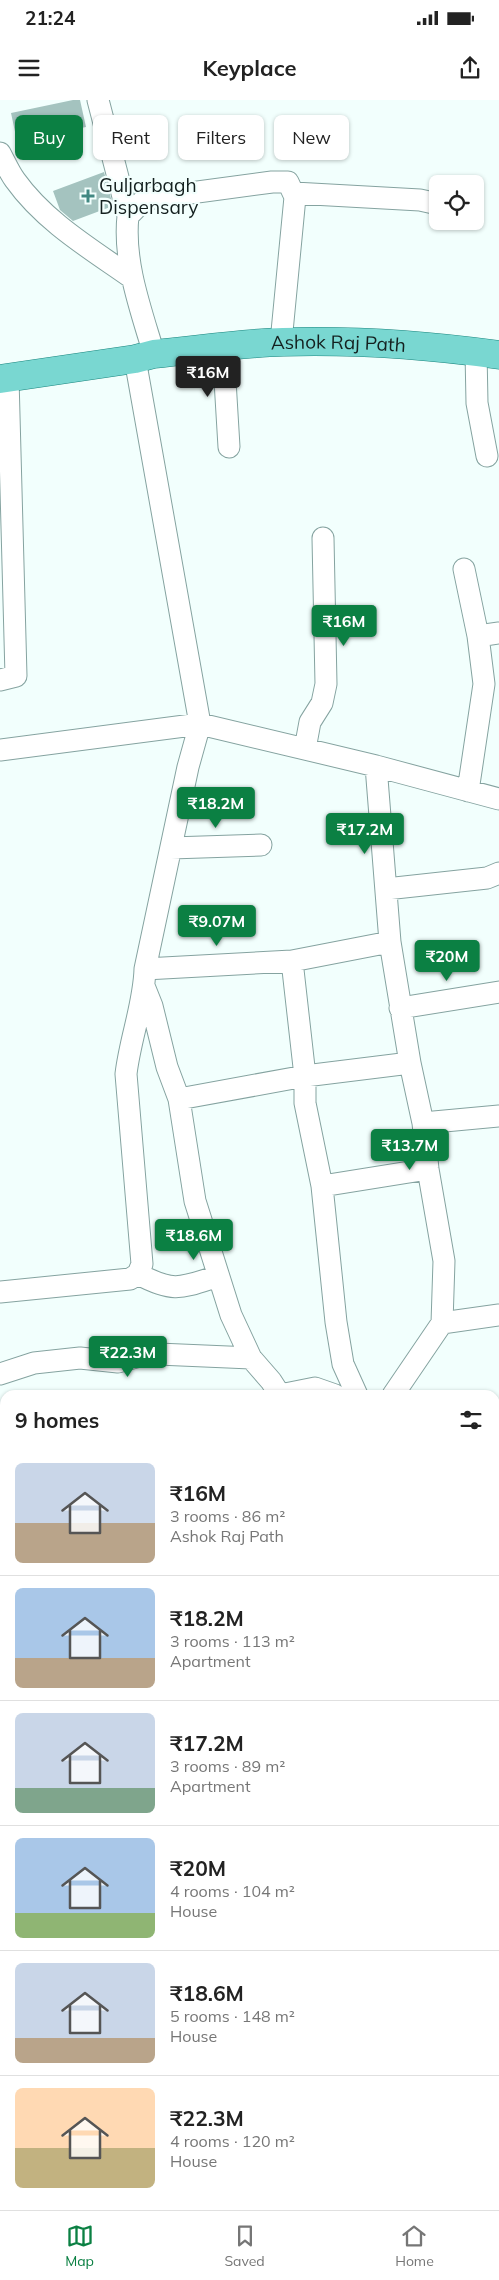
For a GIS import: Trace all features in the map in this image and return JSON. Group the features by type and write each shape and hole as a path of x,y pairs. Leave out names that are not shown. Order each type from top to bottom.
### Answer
{"main road":[{"name":"Ashok Raj Path","path":"4,379 145,356 281,342 359,342 488,353"}],"street":[{"path":"0,1292 62,1284 112,1282 130,1279 138,1274 142,1264 126,1074 129,1051 188,767 200,724 132,278 127,227 128,216 98,100"},
{"path":"0,153 7,182 76,240 132,278"},
{"path":"128,216 142,202 153,198 272,182 288,182 295,197 281,342"},
{"path":"294,193 429,202"},
{"path":"223,347 229,447"},
{"path":"487,456 477,404 488,353"},
{"path":"0,680 16,676 4,379"},
{"path":"305,749 310,722 322,703 326,684 323,538"},
{"path":"464,570 478,636 484,684 468,791"},
{"path":"478,636 499,633"},
{"path":"0,750 200,724 376,766 499,799"},
{"path":"376,766 390,942 410,1063 423,1123 428,1170 444,1261 442,1323 396,1390"},
{"path":"171,848 261,845"},
{"path":"386,890 487,878 499,874"},
{"path":"145,977 292,961 390,942"},
{"path":"292,961 305,1076 305,1103 322,1186 336,1322 343,1364 355,1390"},
{"path":"145,977 167,1067 179,1099 195,1201 230,1315 251,1358 271,1380 277,1390"},
{"path":"400,1008 499,992"},
{"path":"179,1099 305,1076 410,1063"},
{"path":"423,1123 499,1116"},
{"path":"322,1186 428,1170"},
{"path":"138,1274 165,1287 176,1289 218,1276"},
{"path":"442,1323 499,1315"},
{"path":"0,1374 34,1363 80,1358 118,1362 140,1356 158,1354 251,1358"},
{"path":"304,1390 314,1388 320,1390"}],"building":[{"path":"80,100 86,127 83,128 83,115 15,115 15,132 11,113"},
{"path":"104,172 113,206 73,221 60,210 53,191"}],"place":[{"name":"Guljarbagh Dispensary","path":"88,196"}]}
